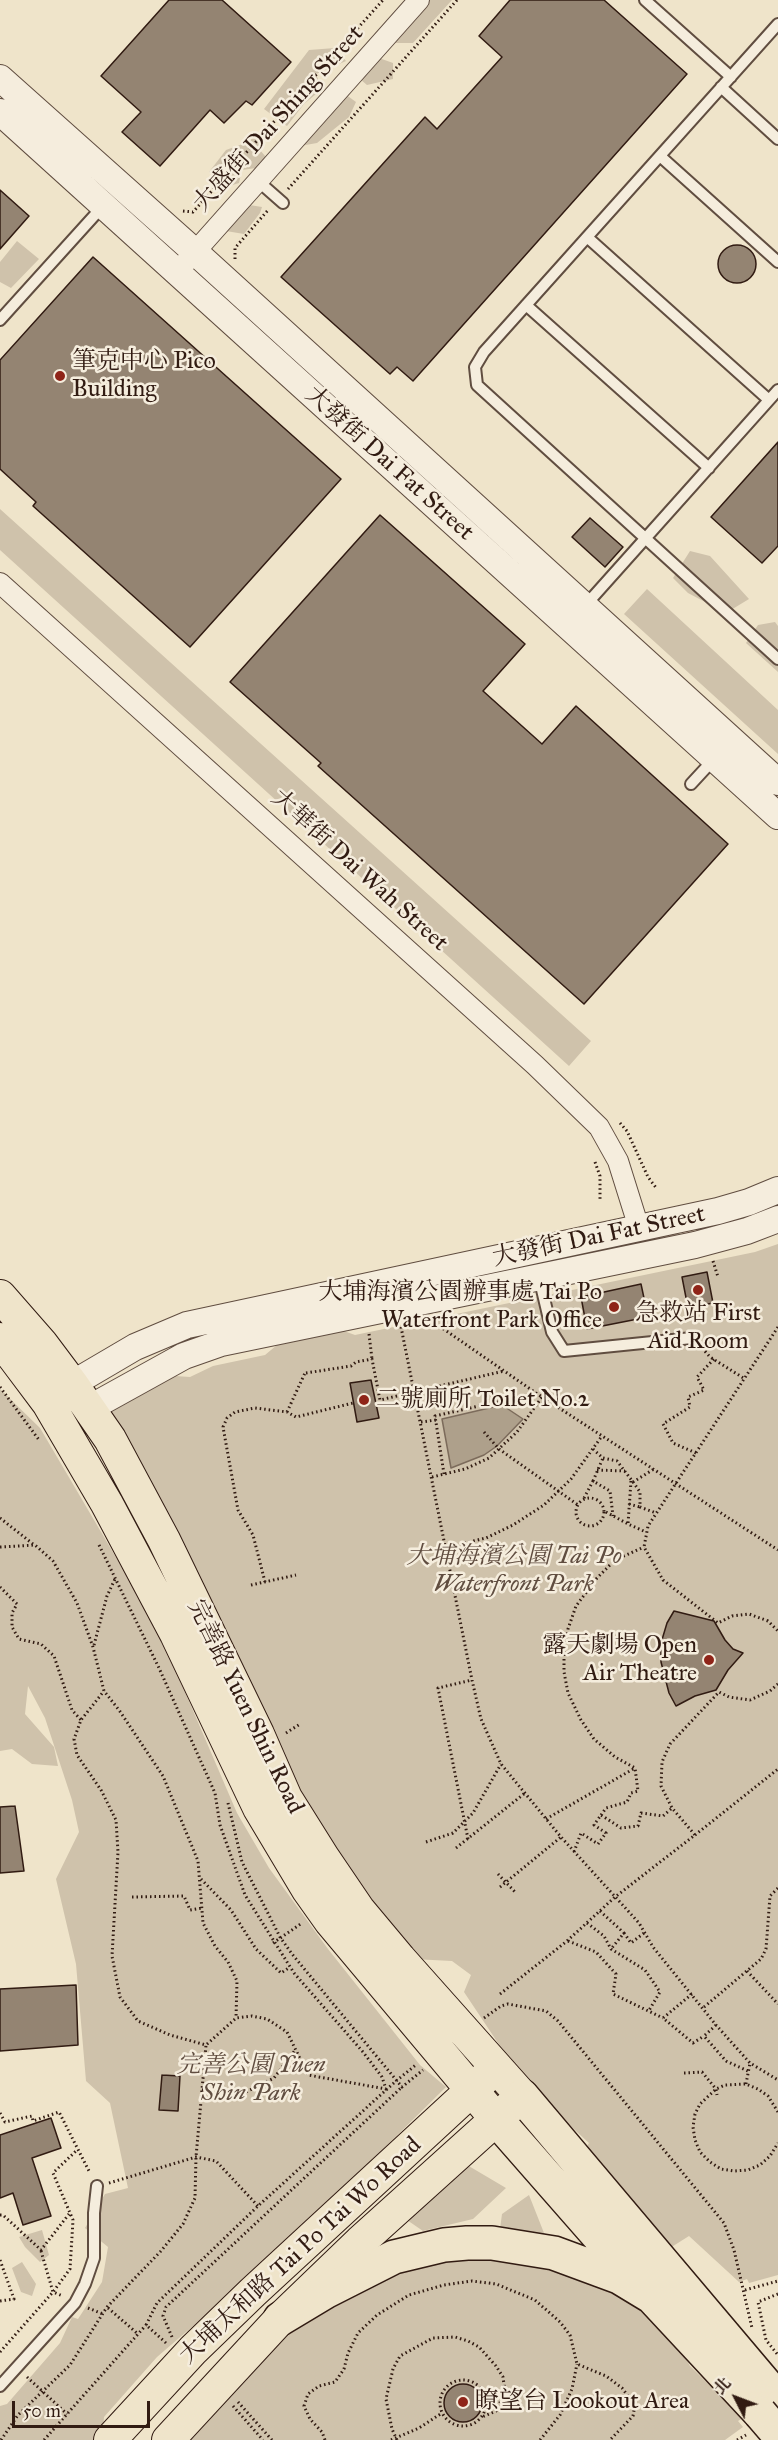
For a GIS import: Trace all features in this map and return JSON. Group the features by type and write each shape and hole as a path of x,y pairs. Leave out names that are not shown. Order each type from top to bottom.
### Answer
{"highway":[{"path":"522,2096 772,2415"},
{"path":"496,2119 652,2297 772,2415"},
{"path":"280,2319 325,2292 394,2257 436,2246 467,2243 519,2246 554,2253 619,2277 652,2297"}],"main road":[{"name":"完善路 Yuen Shin Road","path":"0,1296 42,1344 66,1414 107,1504 176,1634 242,1776 284,1852 330,1921 496,2119"},
{"name":"完善路 Yuen Shin Road","path":"0,1339 149,1511 258,1734 286,1798 323,1857 360,1910 400,1959 522,2096"},
{"name":"大埔太和路 Tai Po Tai Wo Road","path":"110,2440 193,2350 496,2068"},
{"name":"大埔太和路 Tai Po Tai Wo Road","path":"168,2440 280,2319 369,2234 522,2096"}],"street":[{"name":"大盛街 Dai Shing Street","path":"177,272 419,0"},
{"name":"大發街 Dai Fat Street","path":"0,78 195,252 576,616 715,758 778,816"},
{"name":"大發街 Dai Fat Street","path":"0,112 177,272 576,616 778,782"},
{"name":"大華街 Dai Wah Street","path":"0,583 535,1065 599,1127 618,1161 639,1228"},
{"name":"大發街 Dai Fat Street","path":"66,1414 146,1341 207,1319 718,1211 778,1190"},
{"name":"大發街 Dai Fat Street","path":"66,1414 184,1356 221,1343 715,1240 778,1219"}],"lane":[{"path":"645,0 730,77"},
{"path":"778,24 484,352 475,367 477,385 778,660"},
{"path":"721,87 778,139"},
{"path":"660,156 778,262"},
{"path":"258,181 280,201"},
{"path":"0,320 104,206"},
{"path":"587,237 769,400"},
{"path":"526,305 709,468"},
{"path":"576,616 778,390"},
{"path":"691,784 715,758"},
{"path":"538,1277 552,1332 564,1351 692,1338"},
{"path":"0,2386 75,2303 85,2284 94,2258 94,2214 97,2186"}],"path":[{"path":"182,211 193,212 383,0"},
{"path":"235,260 235,248 280,201 457,0"},
{"path":"712,1256 718,1277"},
{"path":"424,1315 542,1397 778,1550"},
{"path":"399,1320 447,1547 472,1680 481,1719 501,1764 561,1837 615,1897 716,2025 750,2063 778,2079"},
{"path":"368,1327 380,1400 504,1371"},
{"path":"778,1327 648,1526 644,1547 663,1580 718,1623 732,1616 749,1614 768,1621 778,1631"},
{"path":"692,1338 714,1359 744,1379"},
{"path":"286,1412 306,1372 351,1366 356,1362 372,1359"},
{"path":"696,1453 673,1443 663,1424 690,1407 688,1397 704,1390 697,1377 714,1359"},
{"path":"0,1387 66,1414"},
{"path":"444,1474 435,1416 536,1393"},
{"path":"432,1477 465,1469 489,1458 517,1432 542,1397"},
{"path":"264,1582 254,1535 238,1510 223,1427 227,1418 235,1412 255,1408 286,1412 296,1417 312,1415 353,1403"},
{"path":"421,1422 436,1420"},
{"path":"484,1432 499,1449 578,1505"},
{"path":"447,1547 486,1538 513,1525 544,1505 571,1479 602,1436"},
{"path":"593,1449 603,1458 617,1461 640,1492 640,1507"},
{"path":"584,1499 590,1497 603,1504 605,1511 603,1519 598,1524 591,1526 583,1524 576,1512 603,1458"},
{"path":"597,1470 625,1471"},
{"path":"632,1481 654,1470"},
{"path":"593,1481 610,1491 613,1516"},
{"path":"628,1524 632,1481"},
{"path":"629,1504 656,1513"},
{"path":"605,1511 647,1532"},
{"path":"0,1518 54,1561 77,1603 93,1647 104,1691 164,1776 198,1862 203,1923 215,1946 228,1962 237,1981 236,2018"},
{"path":"96,1541 159,1668 215,1793 220,1825 245,1895 290,1967 363,2052 382,2077 386,2089"},
{"path":"0,1547 34,1545"},
{"path":"635,1768 615,1757 594,1739 581,1720 568,1693 564,1672 564,1650 576,1606 597,1578 615,1560 644,1547"},
{"path":"251,1585 296,1575"},
{"path":"93,1647 107,1596 115,1579"},
{"path":"0,1587 17,1604 12,1613 12,1627 19,1639 41,1644 54,1656 72,1710 81,1720"},
{"path":"468,1839 438,1688 472,1680"},
{"path":"695,1836 672,1808 661,1786 662,1762 670,1744 718,1691 729,1697 750,1700 770,1691 778,1683"},
{"path":"104,1691 81,1720 74,1739 77,1755 101,1790 116,1820 118,1852 112,1956 120,1997 138,2022 170,2035 206,2044"},
{"path":"286,1733 300,1724"},
{"path":"426,1842 453,1833 473,1813 501,1764"},
{"path":"574,1852 582,1833 598,1844 606,1833 594,1826 600,1815 606,1808 627,1802 631,1793 639,1791 635,1768"},
{"path":"546,1819 635,1768"},
{"path":"500,1994 567,1941 615,1897 778,1769"},
{"path":"456,1848 525,1793"},
{"path":"600,1815 621,1828 638,1826 642,1813 663,1816 672,1808"},
{"path":"500,1887 561,1837"},
{"path":"498,1874 516,1893"},
{"path":"199,1878 231,1910 256,1949 281,1973 290,1967"},
{"path":"703,2008 760,1959 766,1949 770,1896 778,1888"},
{"path":"132,1897 184,1896 190,1910 202,1908"},
{"path":"600,1911 624,1933 630,1943 644,1933"},
{"path":"587,1923 604,1936 611,1949 645,1970 660,1992 648,2012"},
{"path":"273,1943 301,1924"},
{"path":"611,1949 624,1933"},
{"path":"567,1941 596,1952 616,1974 612,1994 663,2018 693,2043 716,2025"},
{"path":"747,1971 778,2004"},
{"path":"663,2018 692,1994"},
{"path":"482,2020 501,2006 508,2004 550,2013 724,2223 735,2250 745,2290 778,2281"},
{"path":"1,2440 18,2415 70,2366 107,2307 161,2251 183,2224 195,2198 196,2157 206,2044 236,2018 252,2016 267,2019 287,2032 308,2075 386,2089"},
{"path":"704,2036 726,2061 748,2072"},
{"path":"202,2089 242,2094 274,2078 296,2049"},
{"path":"44,2440 146,2325 157,2302 386,2089 424,2059"},
{"path":"746,2084 750,2063"},
{"path":"684,2073 702,2072 716,2089 717,2095"},
{"path":"778,2112 768,2096 758,2089 746,2084 735,2084 716,2089 700,2104 695,2114 693,2127 700,2152 721,2169 748,2170 760,2165 770,2156 778,2143"},
{"path":"173,2340 163,2316 166,2307 402,2087"},
{"path":"0,2113 5,2122 32,2116 33,2121 58,2112 97,2186 196,2157 216,2162 258,2206"},
{"path":"0,2352 53,2292 70,2269 73,2220 53,2173 78,2150"},
{"path":"41,2250 70,2213"},
{"path":"0,2215 3,2215 41,2250 53,2292"},
{"path":"0,2260 14,2299 0,2301"},
{"path":"325,2440 304,2406 308,2394 320,2386 335,2382 344,2369 348,2353 358,2333 377,2315 409,2295 444,2285 472,2281 496,2284 535,2300 560,2322 570,2335 576,2351 577,2364 572,2388 560,2415 540,2440"},
{"path":"778,2294 759,2302 766,2340 778,2355"},
{"path":"107,2307 138,2334"},
{"path":"146,2325 169,2345"},
{"path":"442,2413 419,2428 395,2439 386,2399 393,2369 400,2356 433,2338 455,2337 479,2347 503,2377 505,2392 496,2411 469,2426 453,2424 442,2413 440,2405 444,2391 449,2385 463,2380 477,2384 482,2389 487,2403 482,2417"},
{"path":"577,2364 606,2376 622,2388 634,2405 633,2416 610,2440"},
{"path":"236,2401 272,2440"},
{"path":"57,2405 67,2414"},
{"path":"232,2406 263,2440"}],"green space":[{"path":"419,0 452,0 413,43 395,43"},
{"path":"335,48 346,61 316,74 322,89 304,104 287,126 264,109 309,50"},
{"path":"379,58 393,63 393,79 367,85 360,79"},
{"path":"345,94 356,102 349,117 317,143 300,146"},
{"path":"262,130 269,136 259,149 266,157 256,168 242,170 239,183 223,188 209,172 226,150 248,142"},
{"path":"243,204 262,207 260,213 244,234 226,231"},
{"path":"17,241 39,259 11,288 0,282 0,262"},
{"path":"0,509 591,1041 569,1066 0,550"},
{"path":"690,551 710,556 749,599 721,616 705,602 688,593 673,578"},
{"path":"647,589 778,710 778,754 624,614"},
{"path":"775,622 778,626 778,672 746,643 758,625"},
{"name":"大埔海濱公園 Tai Po Waterfront Park","path":"778,1244 778,2275 749,2283 747,2279 739,2282 689,2236 662,2253 580,2158 589,2143 542,2100 502,2049 464,1992 471,1975 452,1961 413,1959 342,1885 90,1412 131,1373 190,1377 213,1366 265,1355 289,1335 327,1325 355,1335 755,1252"},
{"name":"完善公園 Yuen Shin Park","path":"0,1389 40,1428 158,1629 237,1813 269,1868 328,1949 420,2065 446,2087 278,2253 157,2357 104,2417 103,2432 95,2440 0,2440 0,2406 7,2404 60,2343 72,2317 78,2319 102,2282 108,2247 85,2228 105,2194 128,2188 110,2103 86,2081 76,1964 56,1879 79,1832 72,1800 45,1718 28,1686 25,1714 54,1747 58,1766 32,1764 12,1749 0,1751"},
{"path":"462,2162 506,2188 473,2219 423,2231 407,2220"},
{"path":"529,2195 544,2233 611,2281 678,2345 690,2366 743,2418 738,2421 743,2427 725,2440 185,2440 318,2299 386,2265 497,2252 502,2214"},
{"path":"42,2230 49,2255 40,2262 25,2247 19,2237"},
{"path":"22,2262 36,2284 32,2296 21,2292 12,2268"}],"shaded area":[{"path":"502,1405 523,1419 497,1446 484,1455 451,1468 442,1419"}],"building":[{"path":"169,0 222,0 291,62 252,105 246,101 224,123 210,110 160,166 122,132 141,112 101,76"},
{"path":"510,0 604,0 687,74 413,381 397,367 390,374 281,277 425,117 437,129 502,57 479,36"},
{"path":"0,190 29,216 0,249"},
{"path":"737,245 751,250 756,264 751,278 737,283 723,278 718,264 723,250"},
{"path":"93,257 341,479 190,647 33,506 36,502 0,469 0,360"},
{"path":"778,442 778,546 762,563 711,517"},
{"path":"380,515 525,644 483,691 542,744 576,706 728,844 584,1004 318,766 321,763 230,682"},
{"path":"590,518 623,547 605,567 572,537"},
{"name":"急救站 First Aid Room","path":"707,1272 713,1303 688,1308 682,1277"},
{"name":"大埔海濱公園辦事處 Tai Po Waterfront Park Office","path":"641,1284 648,1317 587,1329 581,1297"},
{"name":"二號廁所 Toilet No.2","path":"371,1380 379,1418 357,1422 350,1383"},
{"path":"674,1611 714,1621 733,1649 743,1653 728,1670 716,1690 695,1696 676,1706 669,1693 661,1662 661,1643 667,1623"},
{"path":"15,1806 24,1871 0,1873 0,1807"},
{"path":"76,1985 78,2045 0,2051 0,1989"},
{"path":"162,2075 180,2076 178,2111 159,2110"},
{"path":"51,2118 61,2148 32,2158 51,2216 23,2225 13,2193 0,2198 0,2135"},
{"name":"瞭望台 Lookout Area","path":"463,2384 476,2390 482,2403 476,2416 463,2422 450,2416 444,2403 450,2390"}],"place":[{"name":"筆克中心 Pico Building","path":"60,376"},
{"name":"急救站 First Aid Room","path":"698,1290"},
{"name":"大埔海濱公園辦事處 Tai Po Waterfront Park Office","path":"614,1307"},
{"name":"二號廁所 Toilet No.2","path":"364,1400"},
{"name":"露天劇場 Open Air Theatre","path":"709,1660"},
{"name":"瞭望台 Lookout Area","path":"463,2402"}]}
